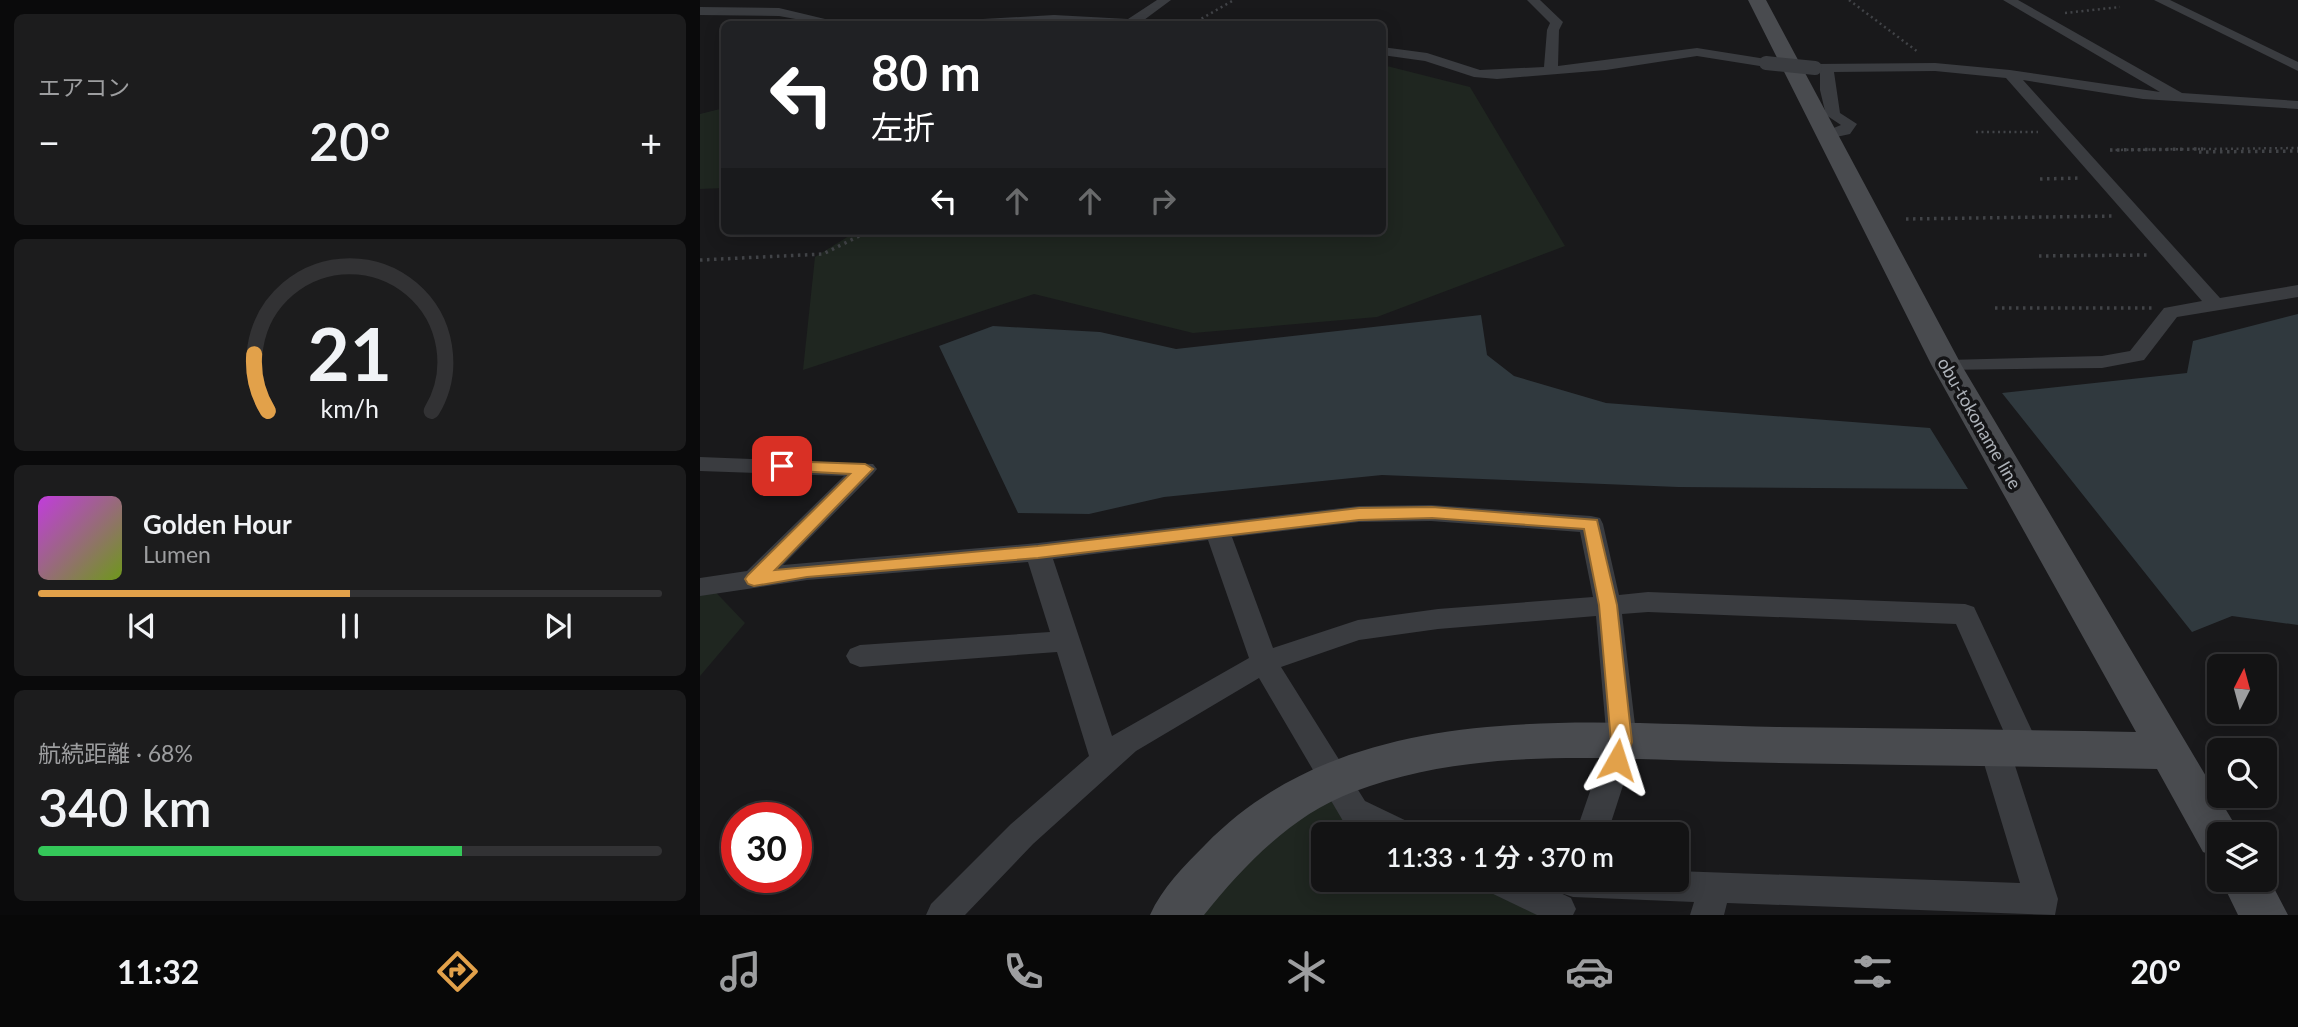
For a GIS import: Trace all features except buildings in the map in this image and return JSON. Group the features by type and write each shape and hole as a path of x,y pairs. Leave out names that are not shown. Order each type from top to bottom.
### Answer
{"main road":[{"name":"obu-tokoname line","path":"1757,0 1947,366 2210,822"},
{"path":"1174,915 1217,862 1281,808 1337,778 1463,747 1589,739 1622,742 2168,751"},
{"path":"2252,892 2264,915"}],"street":[{"path":"1134,21 1165,0"},
{"path":"1533,0 1557,22 1553,30 1551,71"},
{"path":"2009,0 2182,99"},
{"path":"2160,0 2298,67"},
{"path":"700,11 779,12 817,21"},
{"path":"1018,21 1106,21"},
{"path":"1386,52 1453,63 1479,74 1497,75 1551,71 1697,52 1821,69 1935,67 2010,74 2182,99 2298,105"},
{"path":"1821,69 1833,115 1850,124 1845,131 1827,134"},
{"path":"2010,74 2216,305"},
{"path":"2278,105 2298,121"},
{"path":"1947,366 2102,362 2137,356 2171,313 2298,291"},
{"path":"700,464 865,469 754,579"},
{"path":"700,587 807,571 1038,552 1359,514 1432,513 1591,524 1608,605 1622,742 1595,822"},
{"path":"1217,530 1264,662 1337,778 1354,811 1377,822"},
{"path":"1038,552 1105,760"},
{"path":"943,915 1022,834 1105,760 1184,706 1264,662 1358,630 1438,619 1648,602 1965,614 2009,748 2040,907 1565,897 1546,892"},
{"path":"860,656 1067,641"}],"path":[{"path":"1197,21 1234,0"},
{"path":"1849,0 1935,67"},
{"path":"2041,18 2120,6"},
{"path":"1976,132 2061,131"},
{"path":"2110,150 2298,150"},
{"path":"2191,152 2298,150"},
{"path":"2040,179 2103,178"},
{"path":"1906,219 2137,216"},
{"path":"700,260 822,254 861,235"},
{"path":"2039,256 2172,255"},
{"path":"1996,308 2153,308 2171,313"}],"shaded area":[{"path":"1386,66 1470,87 1565,246 1377,317 1193,333 1034,294 803,370 815,257 851,235 1386,235"},
{"path":"721,109 721,188 700,189 700,114"},
{"path":"2298,314 2298,625 2232,616 2192,632 2002,393 2187,373 2193,341"},
{"path":"1481,315 1487,355 1514,376 1606,403 1930,428 1968,489 1678,487 1382,475 1164,497 1089,514 1018,513 939,346 993,326 1100,332 1176,349"},
{"path":"705,581 745,623 700,676 700,583"},
{"path":"1337,778 1389,822 1311,822 1311,892 1519,892 1556,915 1174,915"}],"route":[{"path":"782,466 865,469 754,579 807,571 1038,552 1359,514 1432,513 1591,524 1608,605 1622,742 1617,760"}]}
